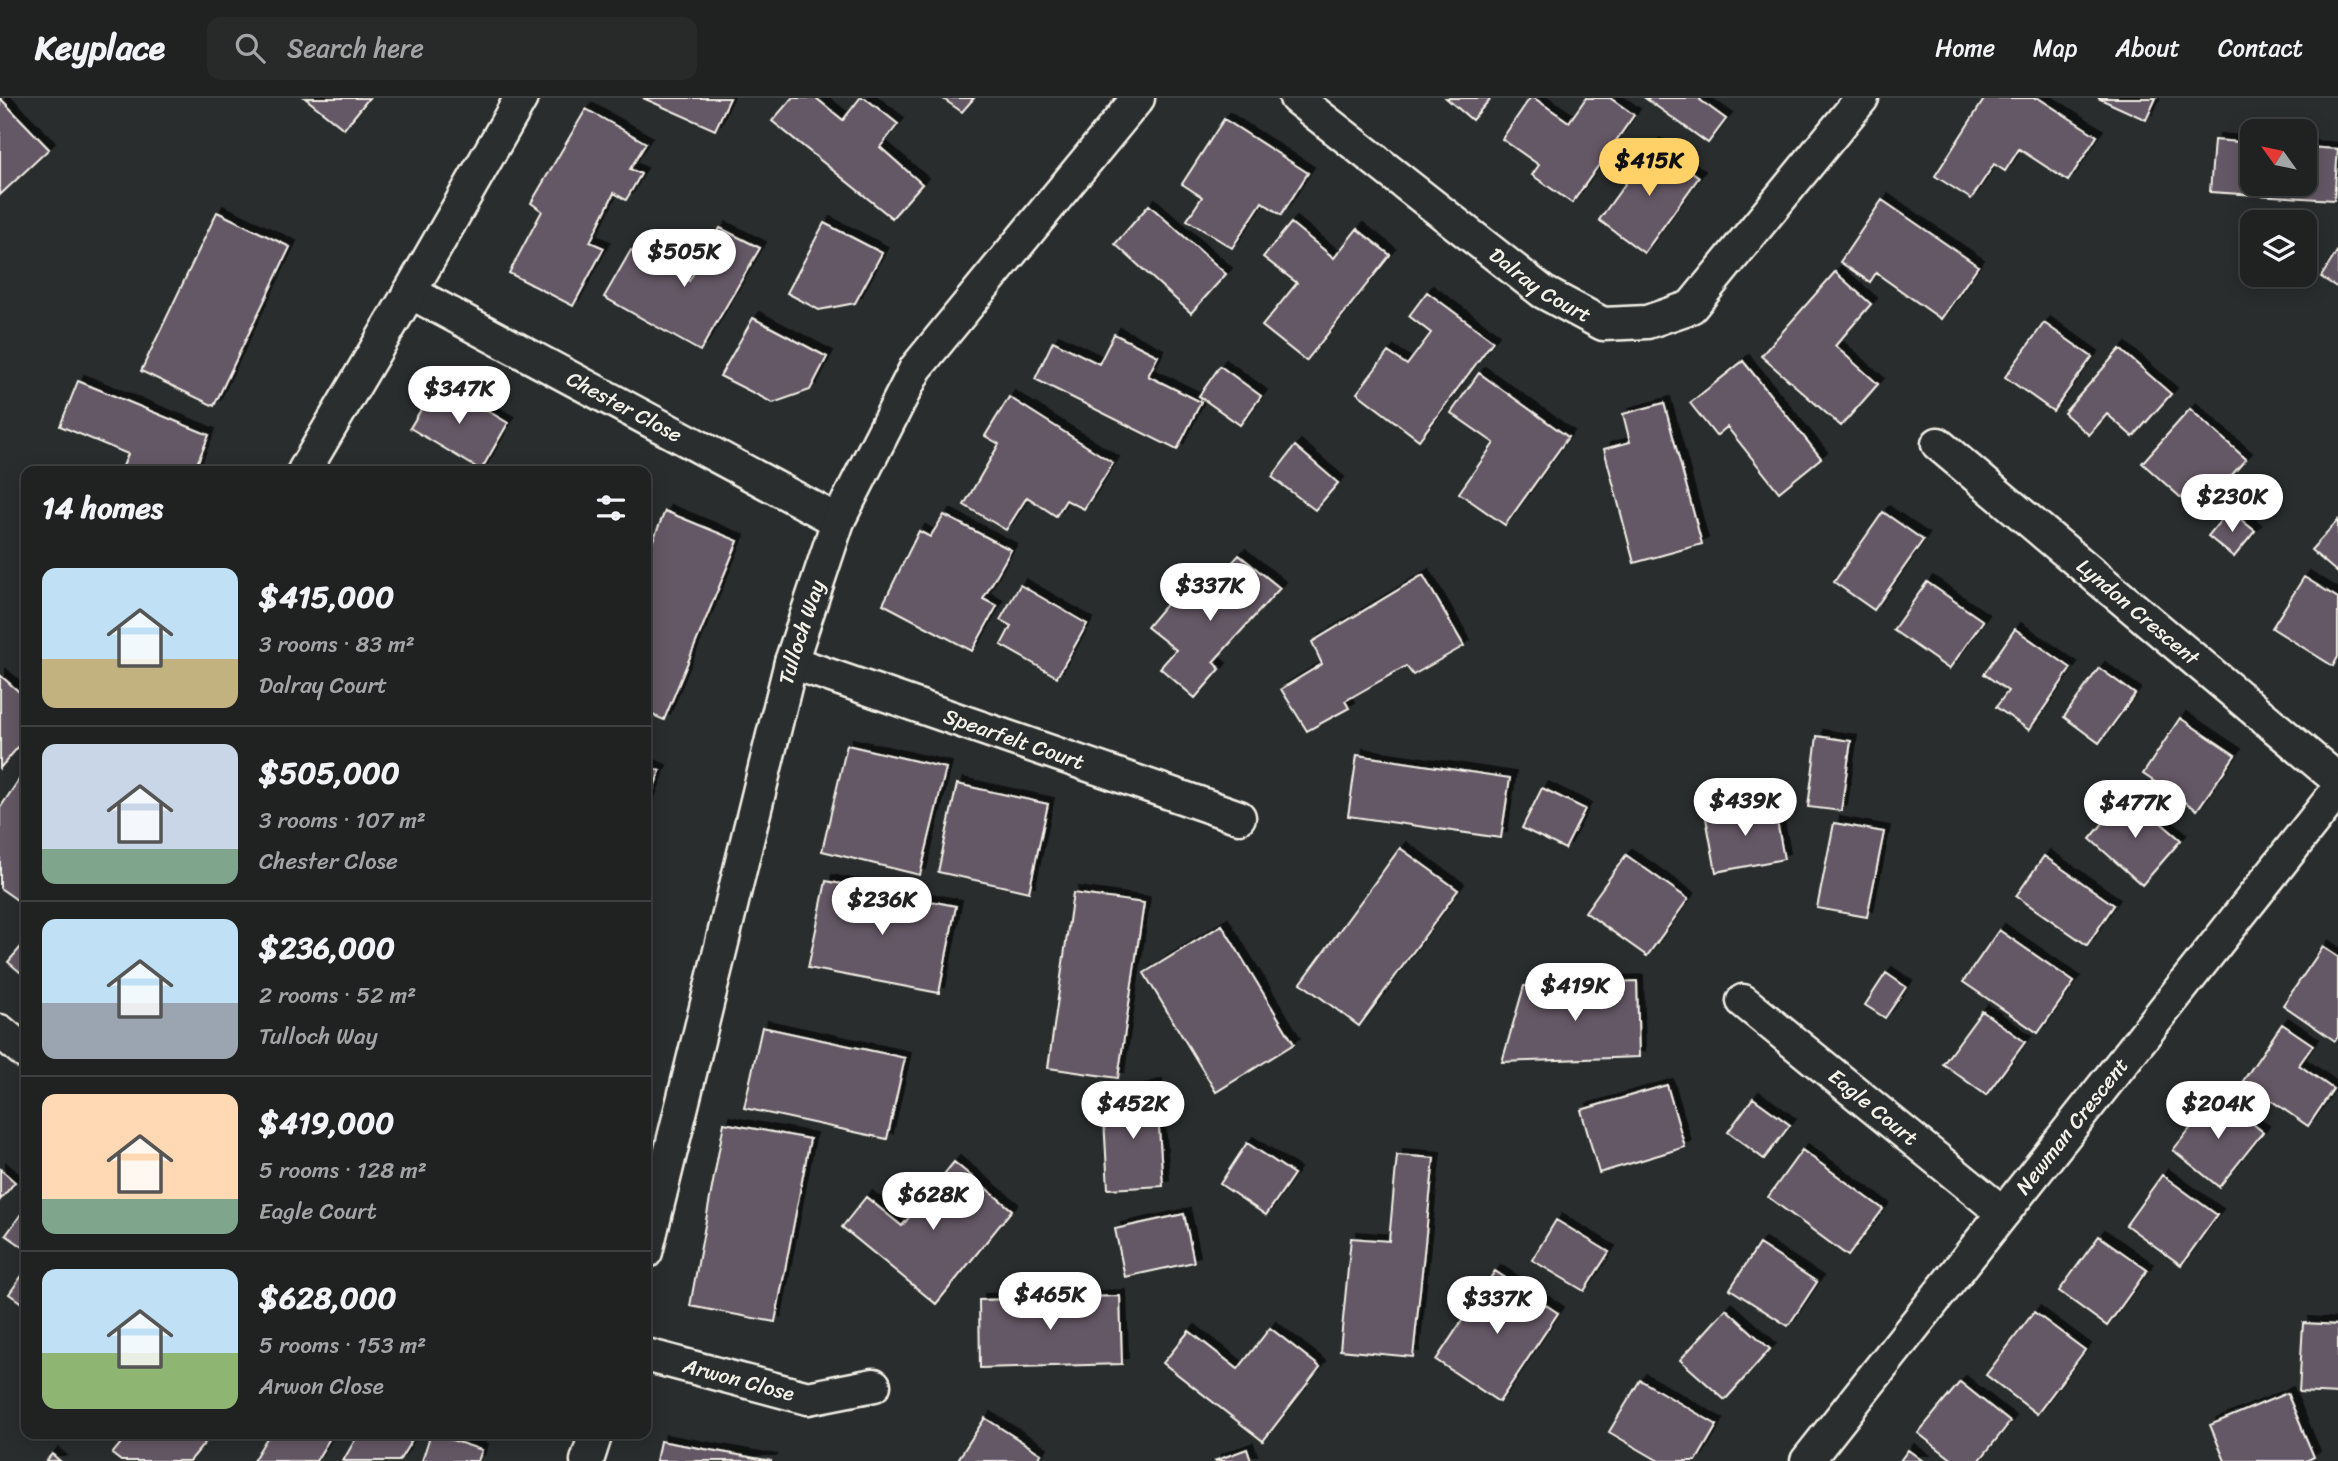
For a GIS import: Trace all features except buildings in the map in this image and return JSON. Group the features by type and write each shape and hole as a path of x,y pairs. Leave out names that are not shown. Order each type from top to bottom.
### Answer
{"street":[{"path":"307,466 521,98"},
{"name":"Tulloch Way","path":"651,1232 791,662 838,521 916,368 1138,98"},
{"name":"Dalray Court","path":"1296,98 1543,292 1603,324 1647,323 1690,307 1862,98"},
{"name":"Chester Close","path":"410,292 838,521"},
{"name":"Lyndon Crescent","path":"1938,444 2338,780"},
{"name":"Spearfelt Court","path":"791,662 1239,817"},
{"name":"Newman Crescent","path":"1807,1461 2338,790"},
{"name":"Eagle Court","path":"1743,1001 2003,1213"},
{"path":"0,1031 21,1049"},
{"name":"Arwon Close","path":"651,1356 808,1398 874,1385"},
{"path":"587,1461 595,1439"}]}
